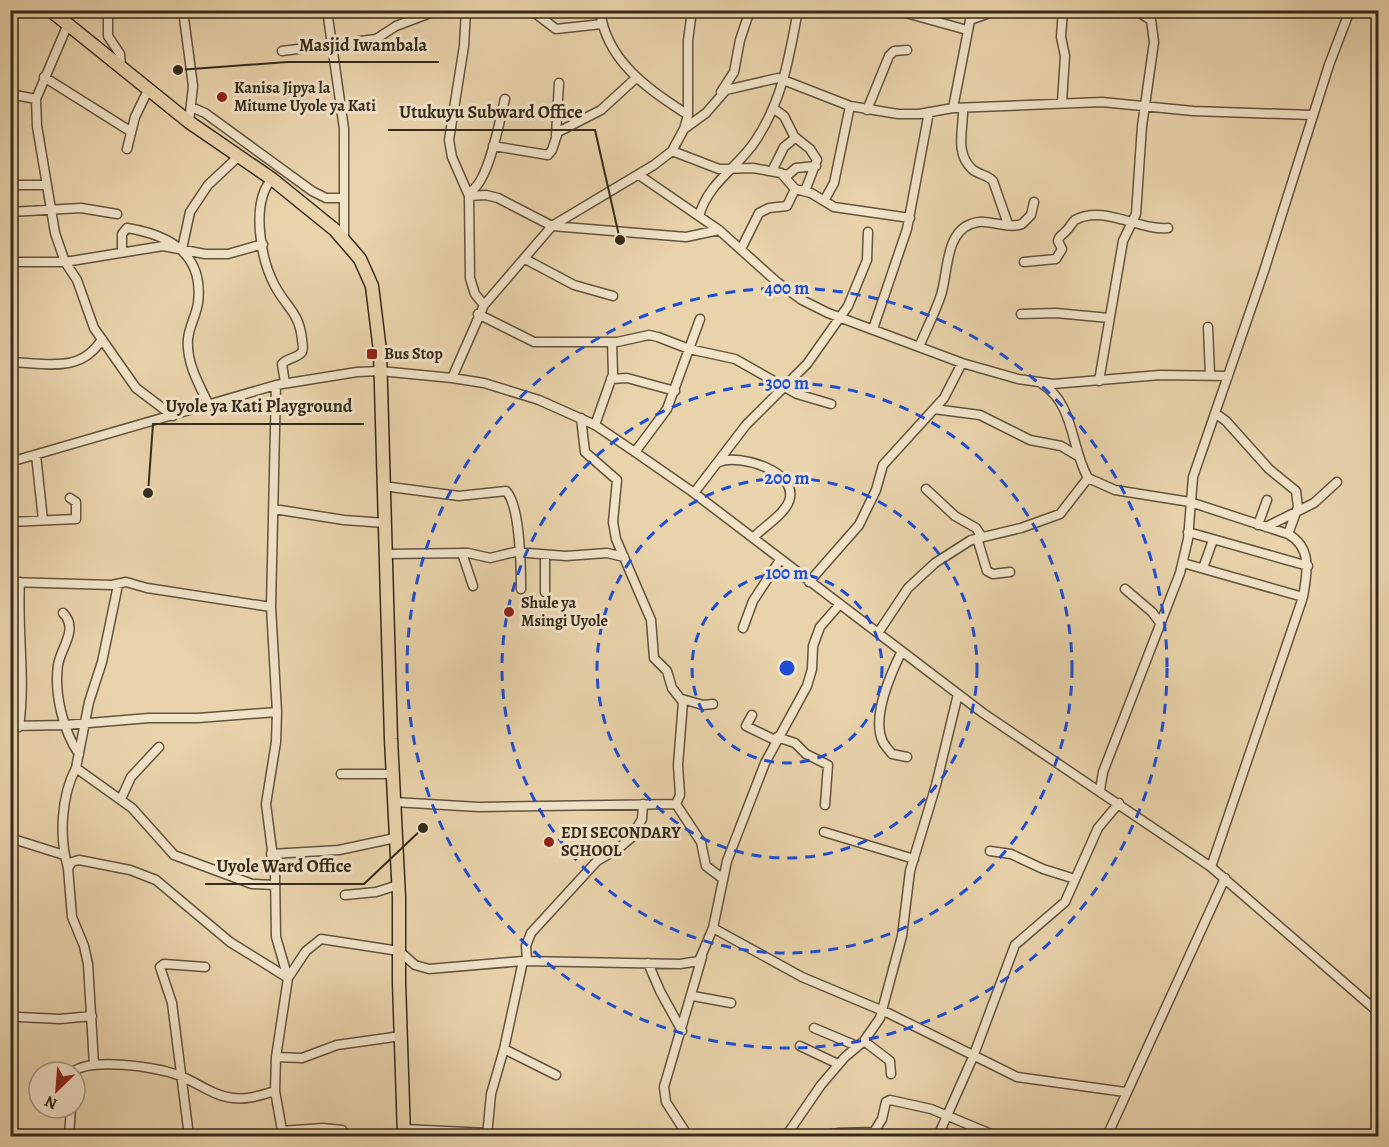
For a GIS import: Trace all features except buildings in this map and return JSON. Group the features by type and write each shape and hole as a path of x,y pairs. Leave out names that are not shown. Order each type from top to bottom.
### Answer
{"highway":[{"path":"50,10 189,122 272,179 344,237 360,259 372,286 378,330 380,371 392,774 399,885 404,1133"}],"street":[{"path":"108,10 108,36 120,54 122,66"},
{"path":"183,10 184,36 193,77 189,122"},
{"path":"282,51 376,39 396,26 438,10"},
{"path":"466,10 464,46 449,132 452,157 469,194 470,278 475,294 484,305"},
{"path":"531,10 556,29 602,24"},
{"path":"600,10 602,24 615,52 636,78 688,115"},
{"path":"452,378 478,314 552,226 639,175 672,150 684,129 688,115 688,41 692,10"},
{"path":"684,129 705,113 735,72 740,40 750,10"},
{"path":"699,216 708,193 727,170 753,145 773,108 790,63 798,10"},
{"path":"895,10 967,30"},
{"path":"925,20 930,10"},
{"path":"953,108 972,10"},
{"path":"970,20 998,10"},
{"path":"1062,102 1065,56 1061,37 1063,10"},
{"path":"1099,381 1123,241 1133,222 1154,30 1151,20 1135,10"},
{"path":"1100,790 1103,772 1183,563 1193,477 1264,272 1312,115 1350,10"},
{"path":"328,11 343,123 344,237"},
{"path":"68,24 36,99 37,126 55,233 65,262 77,280 92,324 136,388 173,416"},
{"path":"867,110 889,56 894,51 907,50"},
{"path":"44,77 130,131"},
{"path":"556,135 608,105 636,78"},
{"path":"721,93 774,79 784,79 850,106 898,114 953,108 1062,102 1124,103 1312,115"},
{"path":"493,146 548,155 552,150 556,135 560,83"},
{"path":"127,149 130,131 149,88"},
{"path":"10,94 36,99"},
{"path":"469,194 479,185 493,146 505,99"},
{"path":"824,201 834,183 850,106"},
{"path":"191,107 205,113 312,191 326,198 344,198"},
{"path":"773,108 784,116 795,137 816,156 816,166 805,191"},
{"path":"963,108 962,148 971,168 993,181 1008,224"},
{"path":"873,329 910,218 929,112"},
{"path":"772,171 784,147 795,137"},
{"path":"672,150 710,167 727,170 747,168 789,174 796,168 816,166"},
{"path":"182,249 191,210 215,178 239,156"},
{"path":"784,174 795,189 805,191 847,210 910,218"},
{"path":"639,175 719,230 791,292 839,317 962,363 1041,383 1075,384 1160,375 1228,376"},
{"path":"272,179 265,188 260,201 259,221 263,244 271,277 295,312 302,335 302,352 282,364 274,509 272,607 277,712 276,742 266,804 275,885 276,937 288,978 276,1057 275,1091 282,1134 323,1128 342,1130"},
{"path":"10,185 46,185"},
{"path":"741,249 759,213 769,208 787,206 795,189"},
{"path":"469,194 498,198 552,226 686,237 719,230"},
{"path":"919,347 942,293 950,255 958,236 973,223 1018,226 1028,220 1034,202"},
{"path":"10,212 51,209 102,210 117,214"},
{"path":"1024,262 1050,261 1058,257 1062,249 1058,238 1081,218 1103,217 1168,228"},
{"path":"122,252 121,238 126,228 151,234 182,249 194,267 198,294 197,307 188,340 191,362 209,405"},
{"path":"694,493 753,417 807,364 848,306 865,268 868,255 868,232"},
{"path":"10,262 65,262 163,246 205,254 225,254 263,244"},
{"path":"525,259 574,285 613,296"},
{"path":"1021,314 1056,313 1109,318"},
{"path":"478,314 534,342 612,342 649,335 689,349 735,359 802,396 831,404"},
{"path":"635,452 663,416 675,391 700,319"},
{"path":"1208,327 1210,375"},
{"path":"10,362 71,365 92,353 102,339"},
{"path":"595,425 611,380 614,347 612,342"},
{"path":"809,582 859,525 888,458 948,392 962,363"},
{"path":"10,462 280,384 342,373 380,371 452,378 508,390 581,418 595,425 694,493 958,694 1054,762 1100,790 1211,867 1378,1012"},
{"path":"611,380 627,378 675,391"},
{"path":"1041,383 1054,392 1067,414 1078,456 1088,478 1121,492 1190,502 1288,534 1300,544 1308,566 1303,597 1211,867"},
{"path":"934,409 980,415 1030,440 1061,446 1078,456"},
{"path":"1215,413 1227,421 1269,469 1293,486 1298,496 1298,510 1288,534"},
{"path":"581,418 585,452 617,480 613,522 618,544 651,621 654,658 667,672 672,688 682,699 703,705 713,704"},
{"path":"36,455 43,520"},
{"path":"718,463 733,459 765,467 779,474 789,485 791,495 786,507 753,538"},
{"path":"878,633 914,581 945,556 979,538 1021,528 1060,514 1088,478"},
{"path":"1262,526 1314,503 1337,482"},
{"path":"383,486 459,496 506,491 511,499 520,552 521,589"},
{"path":"926,489 955,516 976,528 987,571 993,574 1010,572"},
{"path":"10,522 76,519 76,502 70,498"},
{"path":"1262,526 1266,500"},
{"path":"274,509 344,520 385,523"},
{"path":"1188,532 1308,566"},
{"path":"1203,568 1213,540"},
{"path":"386,554 462,553 490,558 520,552 545,556 607,553 625,558"},
{"path":"462,553 474,586"},
{"path":"545,556 545,592"},
{"path":"742,628 753,601 780,560"},
{"path":"1183,563 1303,597"},
{"path":"10,582 118,585 126,582 147,588 272,607"},
{"path":"20,582 19,612 24,680 15,726 277,712"},
{"path":"94,1065 87,954 73,921 68,868 64,855 63,826 69,787 76,768 118,585"},
{"path":"1125,589 1152,612 1161,624"},
{"path":"688,1137 664,1095 666,1078 693,996 702,957 713,928 722,878 776,738 807,686 812,669 813,646 820,627 840,604"},
{"path":"63,613 69,621 69,634 58,665 58,685 65,725 79,754"},
{"path":"902,651 885,690 881,732 883,742 894,756 907,757"},
{"path":"786,1137 838,1064 877,1025 902,936 907,884 938,777 958,694"},
{"path":"676,804 680,795 678,765 684,715 682,699"},
{"path":"752,715 747,726 795,743 806,754 828,765 825,805"},
{"path":"121,799 131,777 159,747"},
{"path":"76,768 139,814 165,848 174,855 252,884 275,885"},
{"path":"341,774 392,774"},
{"path":"394,802 479,807 676,804"},
{"path":"938,1137 973,1057 1015,945 1060,909 1098,828 1119,803"},
{"path":"404,1133 487,1135 491,1094 531,933 597,861 620,848 631,838 642,819 643,804"},
{"path":"676,804 703,846 706,866 722,878"},
{"path":"824,832 914,859"},
{"path":"10,838 64,855"},
{"path":"272,854 347,849 395,838"},
{"path":"990,851 1011,854 1043,869 1075,879"},
{"path":"68,868 72,862 79,860 122,868 156,880 230,942 288,978"},
{"path":"1107,1137 1125,1092 1225,878"},
{"path":"345,895 376,892 399,885"},
{"path":"713,928 802,977 882,1010 973,1057 1026,1080 1114,1088 1125,1092"},
{"path":"288,978 306,951 320,939 399,951 415,965 429,969 525,961 693,963 702,957"},
{"path":"648,963 682,1031"},
{"path":"189,1137 172,1003 160,967 171,964 205,967"},
{"path":"693,996 731,1003"},
{"path":"19,1017 60,1019 92,1016"},
{"path":"814,1028 860,1044 890,1061 891,1074"},
{"path":"276,1057 302,1058 337,1045 401,1036"},
{"path":"801,1046 838,1064"},
{"path":"504,1049 556,1075"},
{"path":"87,1066 137,1066 182,1077 210,1091 232,1098 252,1097 275,1091"},
{"path":"818,1137 839,1132 874,1132 882,1119 886,1102 890,1100 931,1109 996,1137"},
{"path":"69,1137 70,1120"}],"place":[{"name":"Masjid Iwambala","path":"178,70"},
{"name":"Kanisa Jipya la Mitume Uyole ya Kati","path":"222,97"},
{"name":"Utukuyu Subward Office","path":"620,240"},
{"name":"Bus Stop","path":"372,354"},
{"name":"Uyole ya Kati Playground","path":"148,493"},
{"name":"Shule ya Msingi Uyole","path":"509,612"},
{"name":"Uyole Ward Office","path":"423,828"},
{"name":"EDI SECONDARY SCHOOL","path":"549,842"}]}
